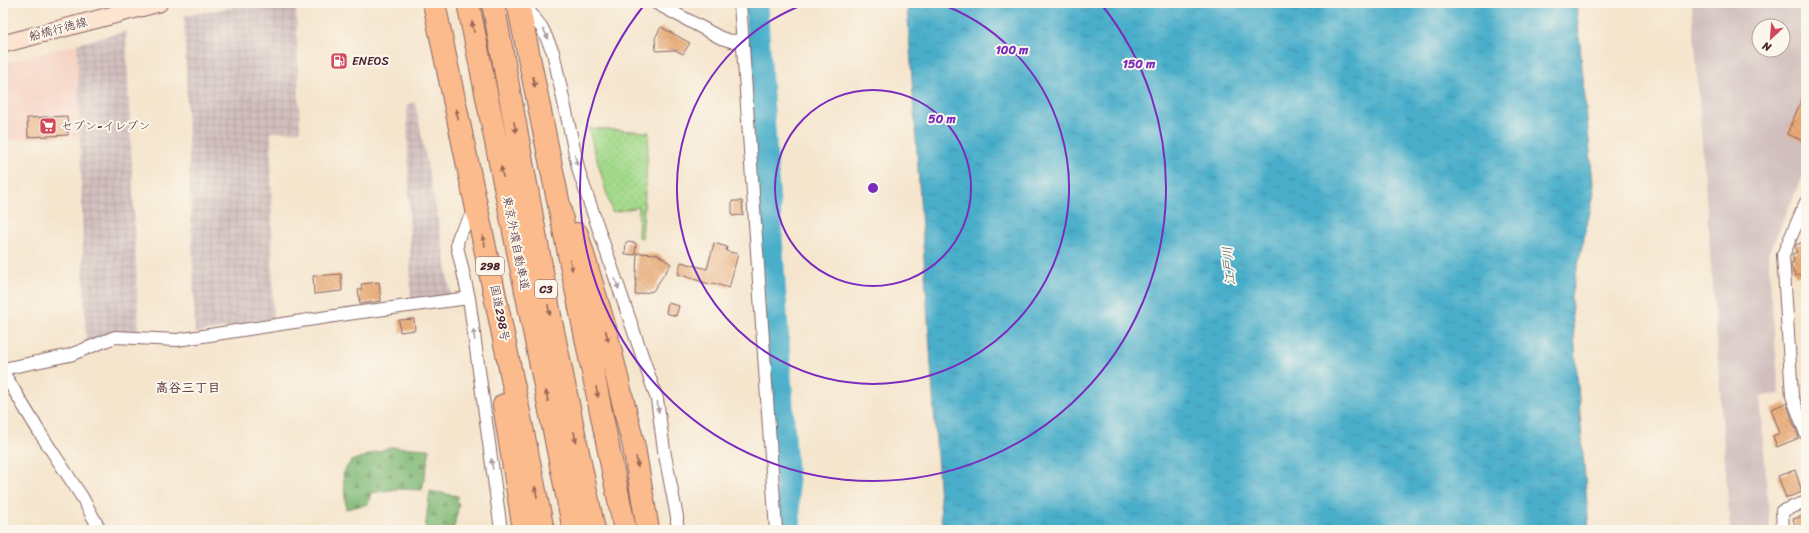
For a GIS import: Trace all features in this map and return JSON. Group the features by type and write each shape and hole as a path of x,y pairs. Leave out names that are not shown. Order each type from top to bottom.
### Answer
{"highway":[{"name":"国道298号","path":"434,3 476,209 493,280 543,530"},
{"name":"東京外環自動車道","path":"468,3 574,530"},
{"name":"東京外環自動車道","path":"493,3 500,48 553,328 594,530"},
{"path":"518,3 625,530"},
{"path":"545,138 573,220 605,328 634,447 648,530"},
{"path":"493,280 506,416 524,530"}],"main road":[{"name":"船橋行徳線","path":"3,44 159,3"}],"street":[{"path":"523,3 542,28 553,52 579,172 653,386 677,517 678,530"},
{"path":"656,3 721,38 731,41 743,40"},
{"path":"740,3 776,530"},
{"path":"1806,202 1803,215 1783,255 1792,396 1806,434"},
{"path":"476,209 471,220 459,233 457,239 469,298 501,530"},
{"path":"3,369 70,355 115,337 177,340 354,313 469,298"},
{"path":"3,372 40,433 82,497 100,530"},
{"path":"1783,530 1782,511 1806,502"}],"shaded area":[{"path":"254,3 296,3 300,131 271,132 273,320 195,333 184,16"},
{"path":"1692,3 1806,3 1806,168 1768,255 1779,394 1760,396 1770,530 1730,530"},
{"path":"126,31 139,333 86,343 77,44"},
{"path":"77,44 80,136 3,140 3,64"},
{"path":"415,102 444,251 451,297 411,303 407,104"}],"green space":[{"path":"588,128 649,132 642,238 638,237 639,207 612,212"},
{"path":"391,447 430,449 422,490 397,489 371,493 368,504 346,509 343,473 351,461"},
{"path":"430,491 458,496 457,503 459,504 454,527 442,530 425,530"}],"water":[{"name":"江戸川","path":"907,3 1576,3 1594,194 1571,296 1589,530 942,530"}],"building":[{"path":"661,27 690,43 683,54 675,50 656,51 655,38"},
{"path":"1806,89 1806,142 1787,134"},
{"name":"セブン-イレブン","path":"67,116 68,135 28,137 27,118"},
{"path":"732,201 742,201 743,215 732,216"},
{"path":"1806,241 1806,273 1795,276 1791,266 1791,263 1794,262 1792,254 1797,252 1795,245"},
{"path":"626,242 636,243 635,255 625,254"},
{"path":"714,243 727,247 726,251 738,254 729,288 713,283 712,285 678,274 681,262 707,269"},
{"path":"637,253 657,254 671,264 653,291 635,295"},
{"path":"341,274 342,291 314,294 313,276"},
{"path":"379,282 381,301 360,304 358,290 362,289 361,284"},
{"path":"668,303 679,306 676,316 666,313"},
{"path":"414,319 415,330 400,332 399,320"},
{"path":"1786,403 1799,438 1777,447 1773,436 1780,433 1771,409"},
{"path":"1795,470 1802,492 1786,498 1778,476"},
{"path":"1806,515 1806,530 1797,530 1793,519"}],"waterway":[{"path":"756,3 790,530"}],"place":[{"name":"ENEOS","path":"339,61"},
{"name":"セブン-イレブン","path":"48,126"}],"district":[{"name":"高谷三丁目","path":"188,387"}]}
